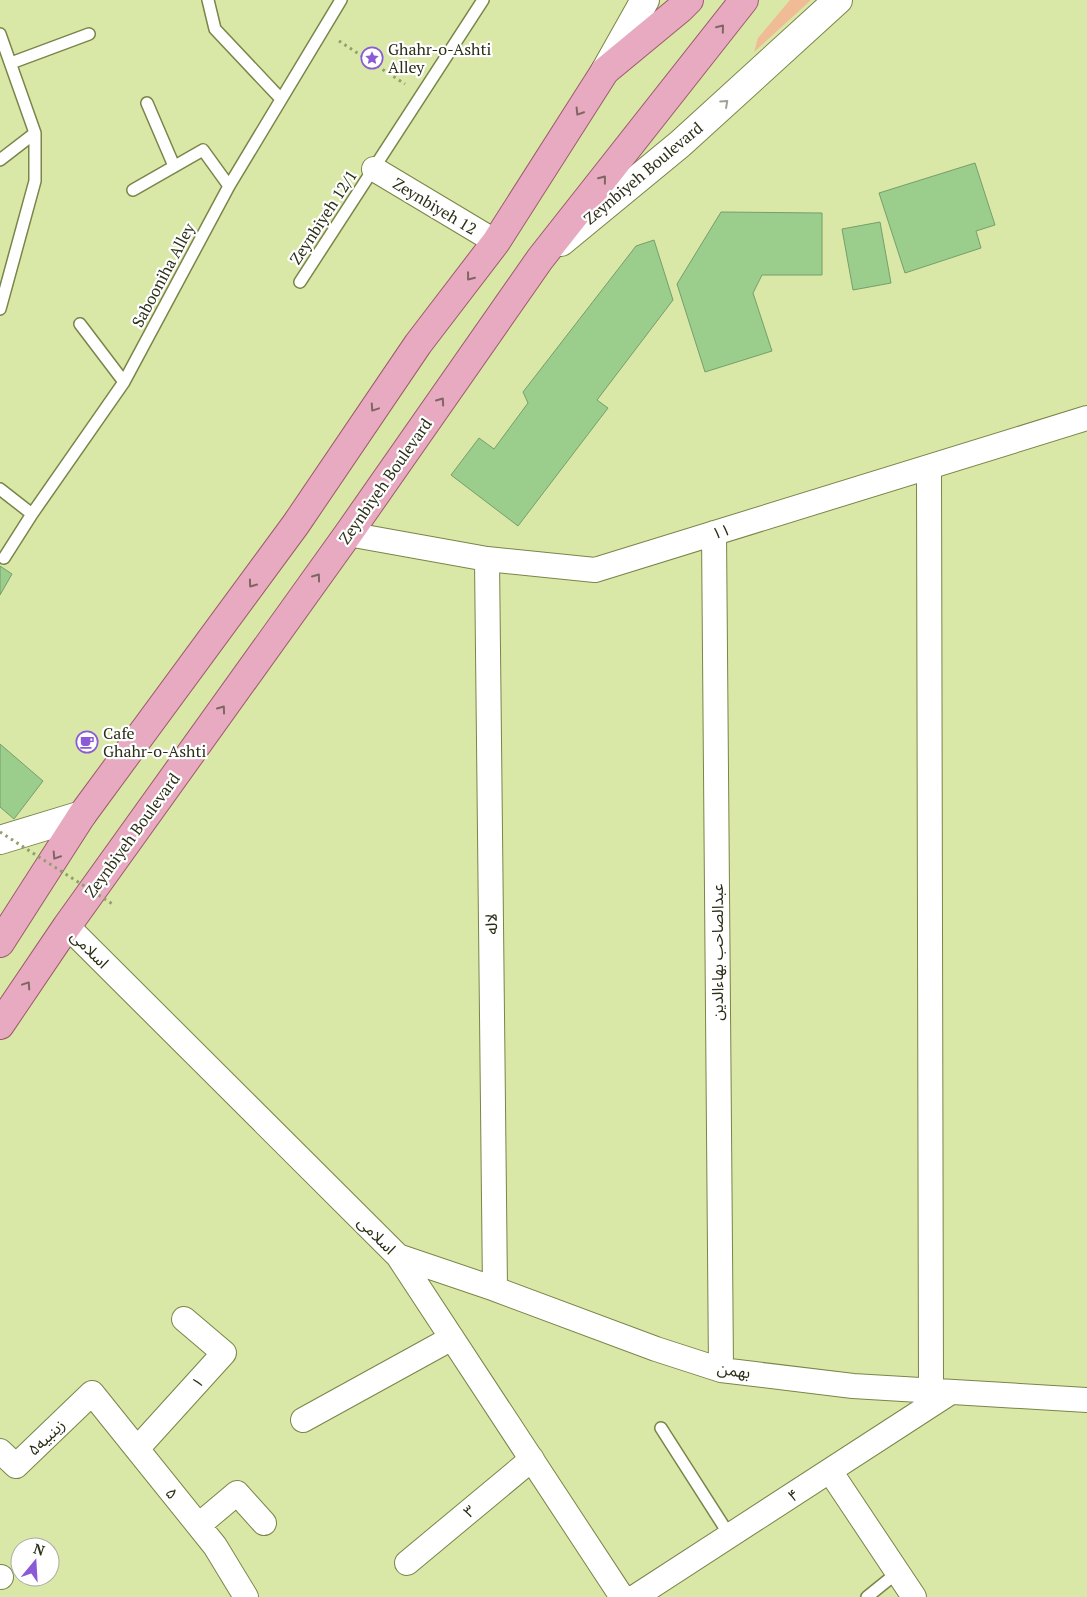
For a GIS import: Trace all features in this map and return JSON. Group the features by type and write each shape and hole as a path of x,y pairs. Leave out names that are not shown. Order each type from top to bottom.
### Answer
{"main road":[{"path":"0,942 82,816 296,524 418,344 496,242 605,71 644,0"},
{"path":"605,71 680,10 689,0"},
{"path":"540,258 744,0"},
{"name":"Zeynbiyeh Boulevard","path":"0,1025 67,926 348,534 540,258 680,144 838,0"},
{"path":"0,840 82,816"}],"street":[{"name":"Zeynbiyeh 12","path":"374,169 496,242"},
{"name":"۱۱","path":"348,534 487,559 595,570 1087,418"},
{"path":"929,467 941,1391"},
{"name":"عبدالصاحب بهاءالدین","path":"714,534 721,1370"},
{"name":"لاله","path":"487,559 495,1289"},
{"name":"اسلامی","path":"67,926 398,1256 622,1597"},
{"name":"بهمن","path":"398,1256 495,1289 656,1350 721,1370 853,1386 1087,1400"},
{"name":"۱","path":"137,1449 224,1352 184,1319"},
{"path":"303,1420 452,1338"},
{"name":"۴","path":"635,1597 830,1471 941,1391"},
{"name":"۵","path":"92,1393 215,1546 246,1597"},
{"name":"زینبیه۵","path":"0,1451 16,1466 92,1393"},
{"name":"۳","path":"407,1564 532,1460"},
{"path":"830,1471 914,1597"},
{"path":"199,1525 237,1494 264,1523"}],"lane":[{"path":"208,0 215,29 281,99"},
{"name":"Sabooniha Alley","path":"4,558 32,514 124,382 229,186 341,0"},
{"name":"Zeynbiyeh 12/1","path":"300,282 483,0"},
{"path":"0,34 35,134 34,180 0,309"},
{"path":"11,62 89,34"},
{"path":"147,103 174,166"},
{"path":"0,160 35,134"},
{"path":"132,190 203,150 229,186"},
{"path":"80,324 124,382"},
{"path":"0,489 32,514"},
{"path":"661,1428 730,1536"},
{"path":"867,1597 898,1572"}],"path":[{"path":"322,30 422,95"},
{"path":"0,832 114,905"}],"shaded area":[{"path":"790,0 811,0 754,52 758,38"}],"building":[{"path":"975,163 995,225 976,231 981,248 905,273 879,193"},
{"path":"721,212 822,213 822,275 762,275 753,293 772,351 705,372 677,284"},
{"path":"880,222 891,283 853,290 842,229"},
{"path":"654,240 673,300 597,400 608,408 518,526 451,475 479,438 494,449 528,403 523,392 636,246"},
{"path":"0,566 12,574 0,595"},
{"path":"0,744 43,781 14,819 0,807"}],"place":[{"name":"Ghahr-o-Ashti Alley","path":"372,58"},
{"name":"Cafe Ghahr-o-Ashti","path":"87,742"}]}
